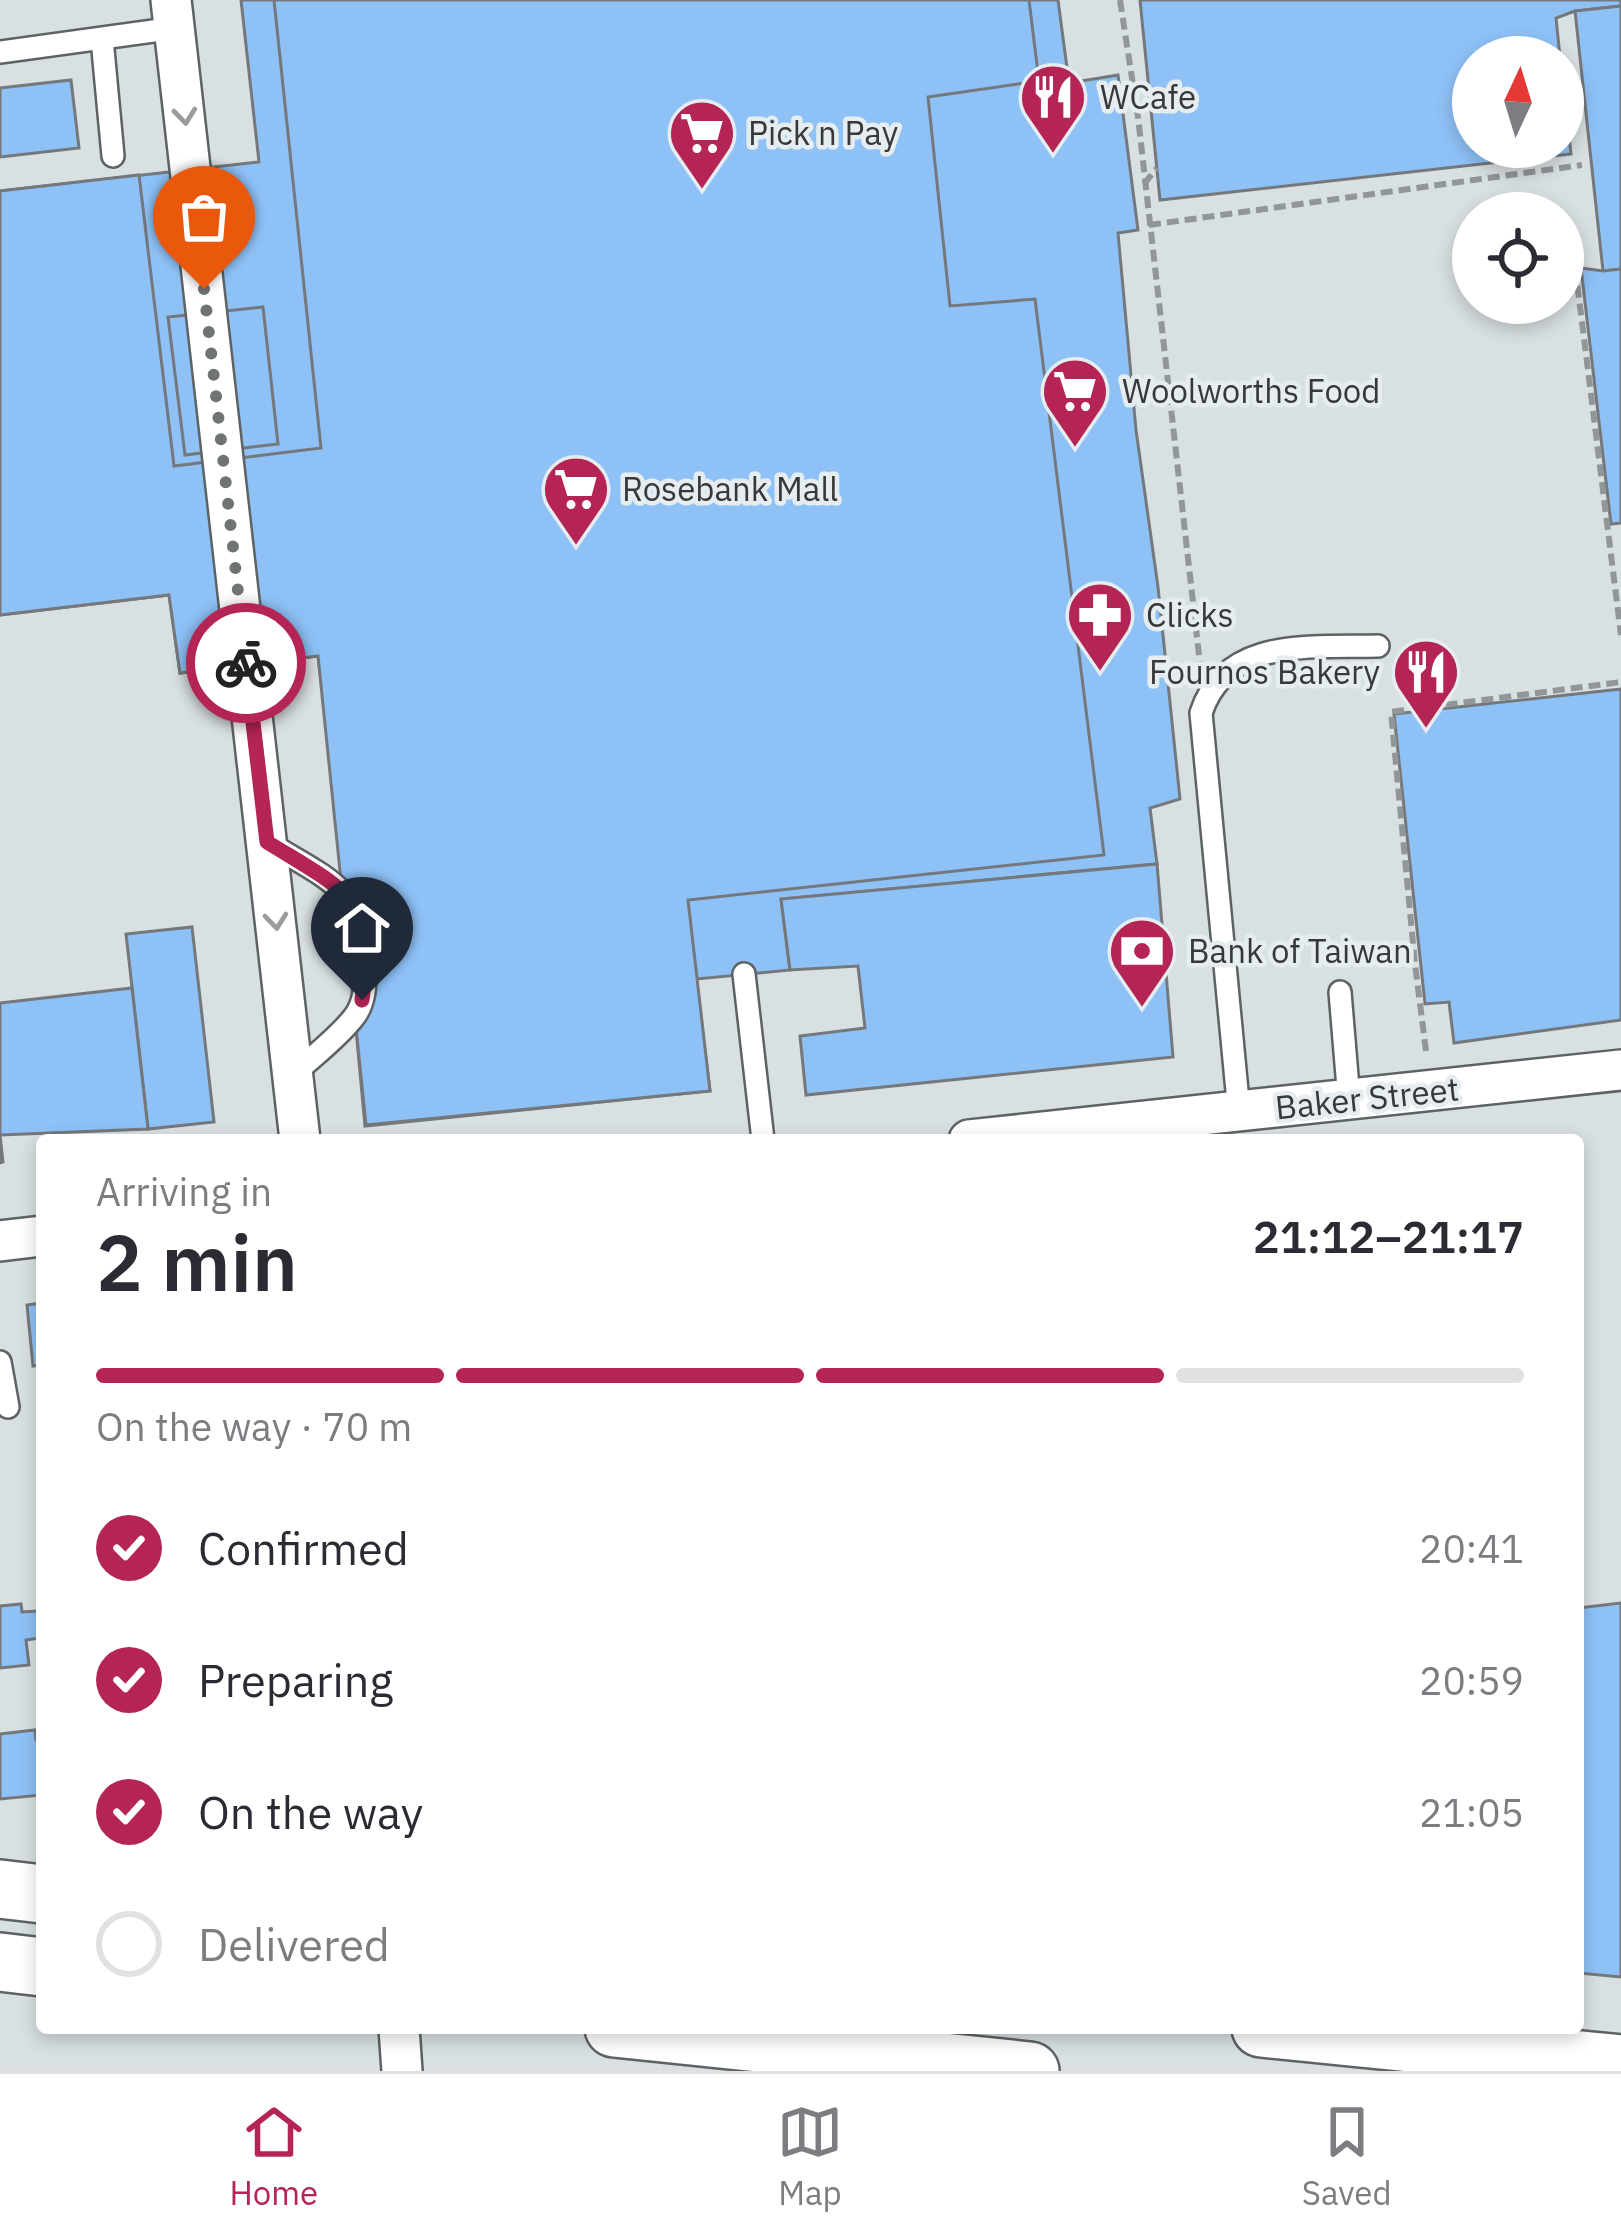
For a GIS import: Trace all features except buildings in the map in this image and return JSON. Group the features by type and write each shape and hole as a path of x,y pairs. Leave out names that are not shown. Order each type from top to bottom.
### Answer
{"main road":[{"path":"0,1889 36,1893"},
{"path":"0,1962 36,1966"},
{"path":"672,2034 1030,2071"},
{"path":"1289,2034 1344,2046 1621,2063"}],"street":[{"path":"173,14 299,1134"},
{"name":"Baker Street","path":"1086,1134 1241,1126 1348,1100 1621,1070"},
{"path":"0,1241 36,1237"},
{"path":"399,2034 402,2071"}],"lane":[{"path":"0,52 101,39 173,14"},
{"path":"101,39 113,156"},
{"path":"1241,1126 1207,781 1205,700 1222,676 1260,655 1287,648 1378,646"},
{"path":"267,842 341,888 356,907 364,931 365,980 356,1015 293,1075"},
{"path":"744,974 762,1134"},
{"path":"1340,992 1348,1100"},
{"path":"0,1362 8,1407"}],"path":[{"path":"1120,0 1138,117 1205,700"},
{"path":"1144,184 1157,168"},
{"path":"1149,225 1560,168"},
{"path":"1582,324 1621,635"},
{"path":"1426,1051 1391,712 1621,682"}],"way so far":[{"path":"204,289 246,663"}],"place":[{"name":"WCafe","path":"1053,156"},
{"name":"Pick n Pay","path":"702,192"},
{"name":"Woolworths Food","path":"1075,450"},
{"name":"Rosebank Mall","path":"576,548"},
{"name":"Clicks","path":"1100,674"},
{"name":"Fournos Bakery","path":"1426,731"},
{"name":"Bank of Taiwan","path":"1142,1010"}],"route":[{"path":"246,663 267,842 341,888 356,907 366,952 362,1000"}]}
